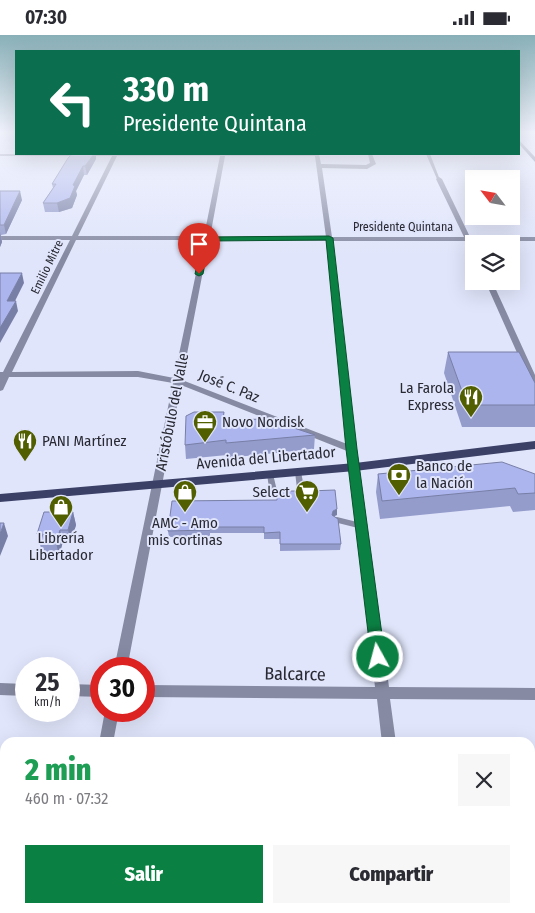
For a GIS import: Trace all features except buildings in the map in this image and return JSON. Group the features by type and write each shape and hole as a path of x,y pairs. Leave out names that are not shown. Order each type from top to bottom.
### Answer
{"main road":[{"name":"Avenida del Libertador","path":"0,498 354,467 535,445"}],"street":[{"name":"Emilio Mitre","path":"0,388 3,375 105,173"},
{"name":"Aristóbulo del Valle","path":"122,657 219,173"},
{"path":"320,173 354,467 388,737"},
{"path":"439,179 466,235"},
{"name":"Presidente Quintana","path":"0,238 465,239"},
{"name":"Presidente Quintana","path":"520,239 535,239"},
{"path":"492,290 535,384"},
{"name":"José C. Paz","path":"3,375 138,374 178,381 352,449"},
{"path":"0,689 15,690"},
{"name":"Balcarce","path":"155,691 383,694 535,693"},
{"path":"107,737 110,722"}],"lane":[{"path":"436,173 439,179"},
{"path":"298,472 302,497"},
{"path":"270,474 274,495"},
{"path":"337,520 362,526"}],"place":[{"name":"La Farola Express","path":"471,418"},
{"name":"Novo Nordisk","path":"205,443"},
{"name":"PANI Martínez","path":"25,462"},
{"name":"Banco de la Nación","path":"399,496"},
{"name":"AMC - Amo mis cortinas","path":"185,513"},
{"name":"Select","path":"307,513"},
{"name":"Librería Libertador","path":"61,528"}],"route":[{"path":"199,274 206,239 329,238 354,467 378,657"}]}
